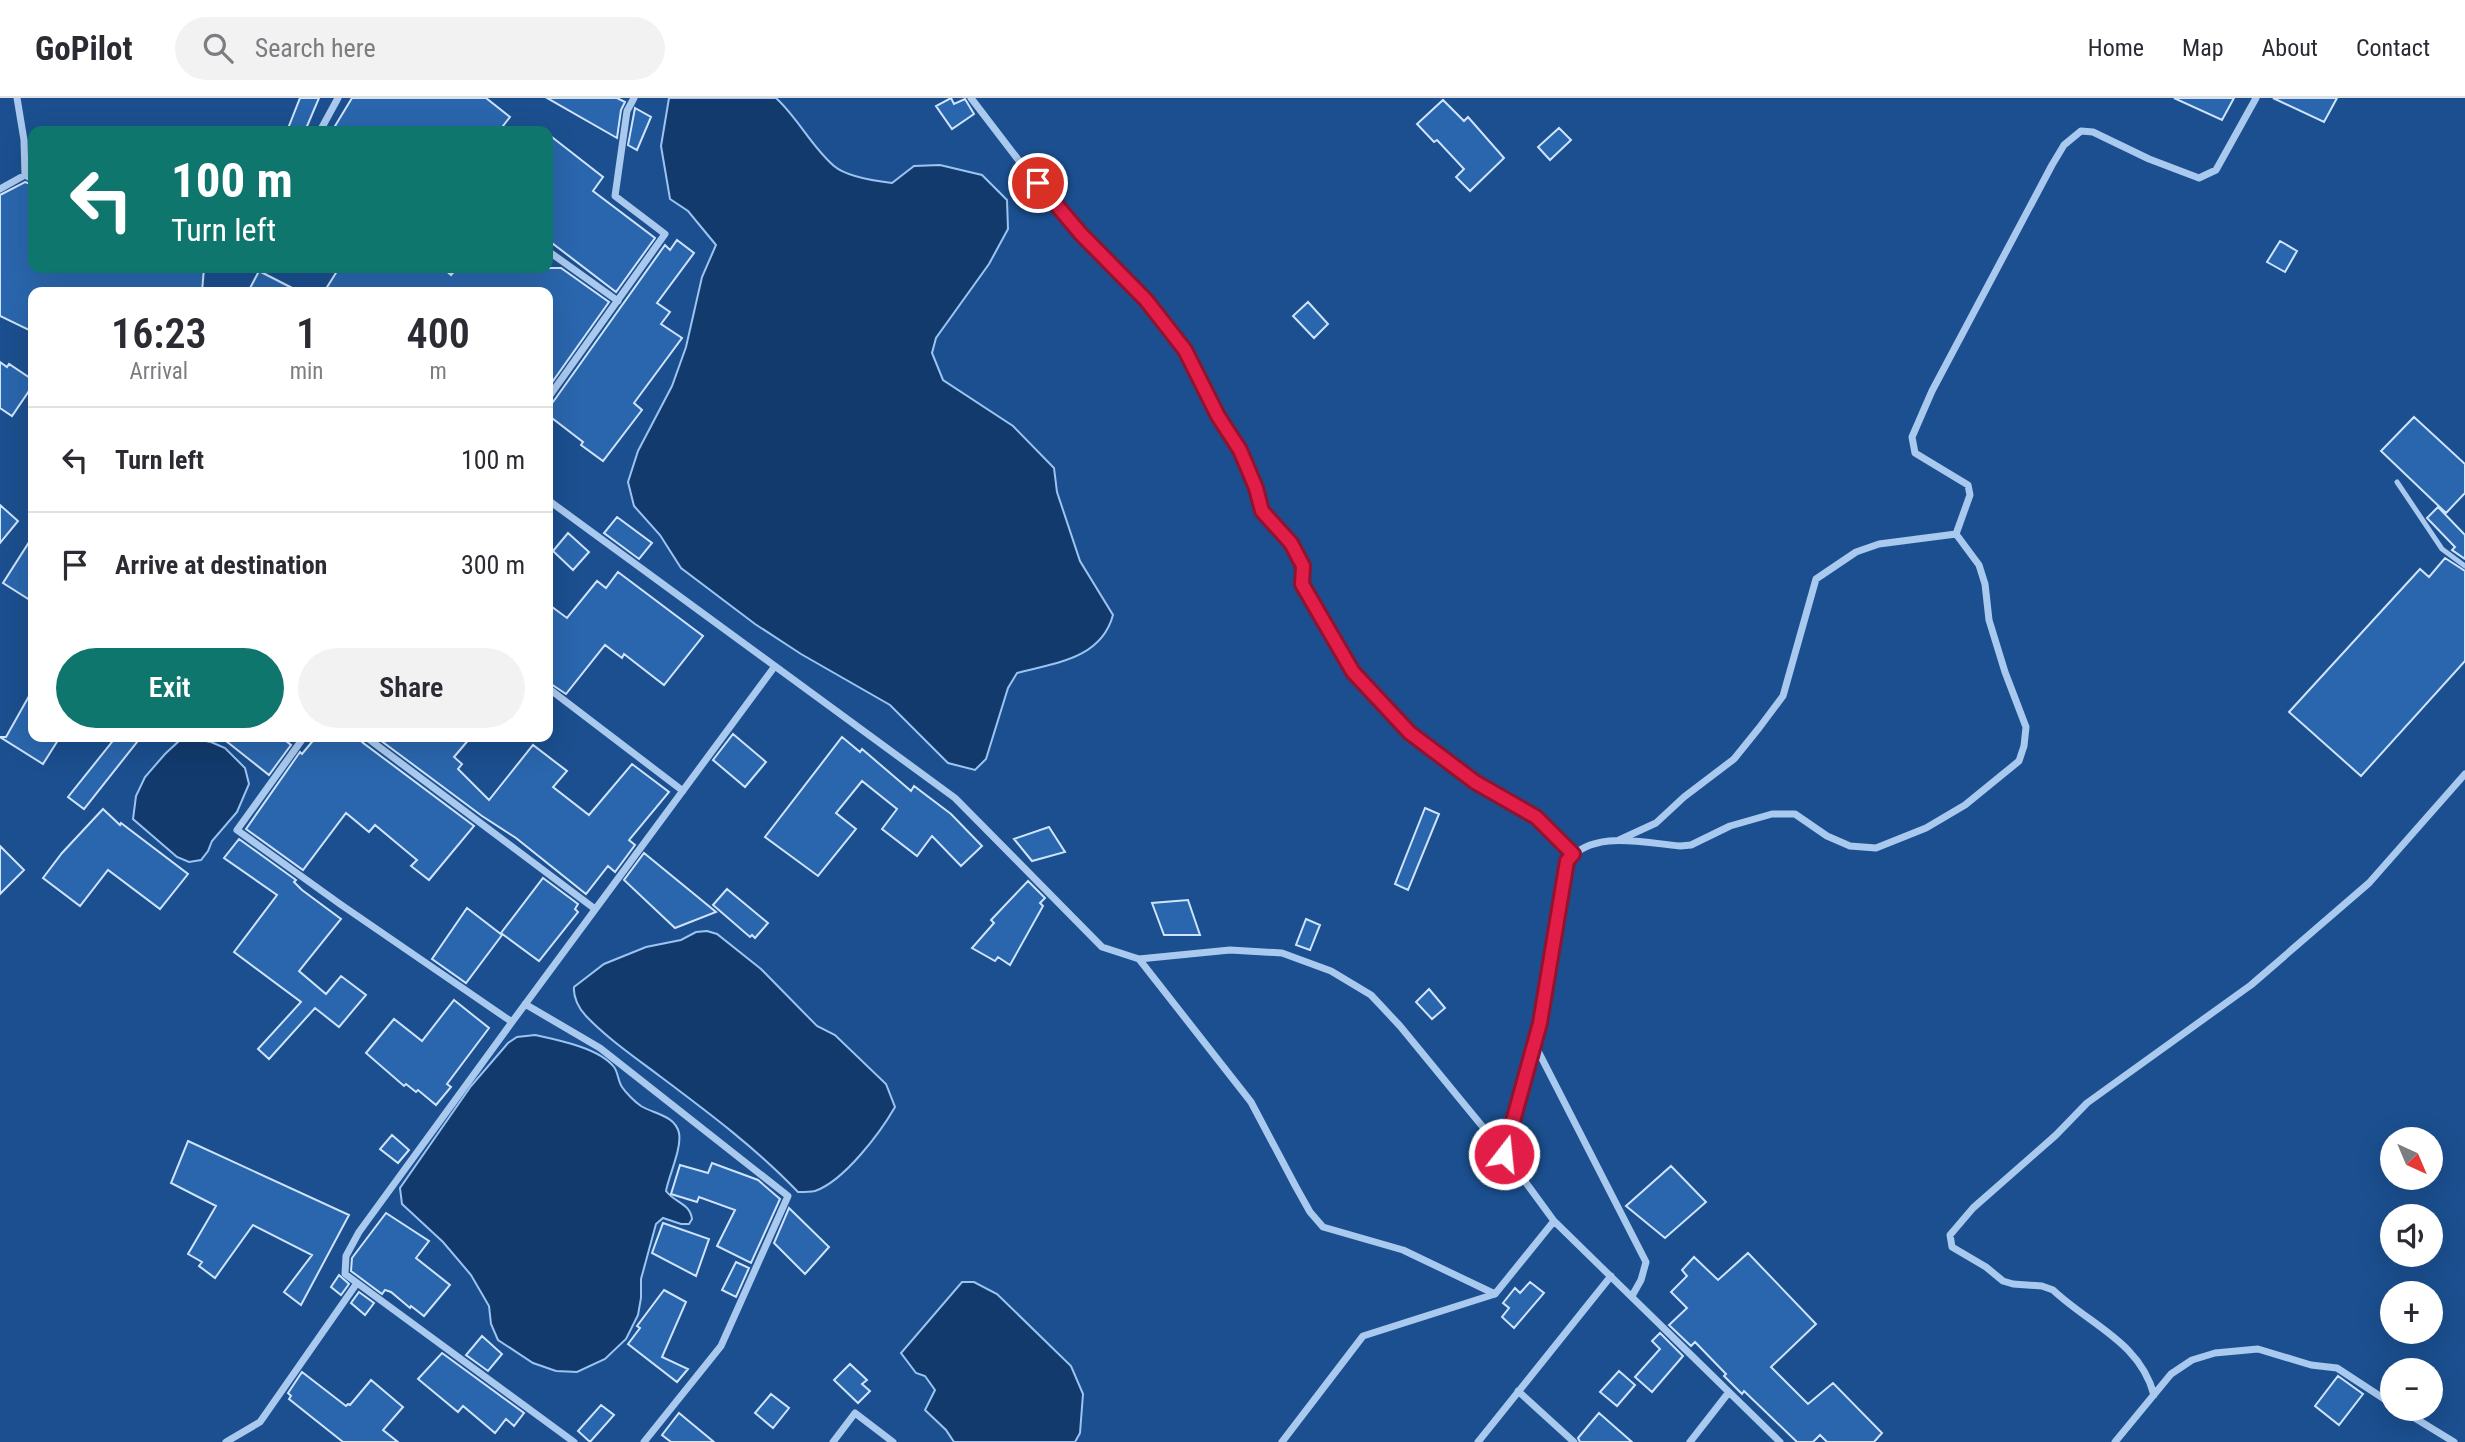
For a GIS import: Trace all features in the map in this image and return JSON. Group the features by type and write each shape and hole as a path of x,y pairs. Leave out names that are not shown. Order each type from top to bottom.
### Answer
{"street":[{"path":"18,98 24,140 25,175"},
{"path":"323,126 338,98"},
{"path":"553,391 666,234 615,196 627,111 634,98"},
{"path":"971,98 1031,176 1081,234 1146,300 1185,350 1218,416 1240,450 1256,488 1262,511 1291,543 1303,566 1302,584 1353,672 1410,733 1475,782 1536,817 1573,854"},
{"path":"1956,534 1970,495 1968,485 1914,453 1912,437 2032,200 2064,145 2081,131 2093,132 2149,159 2199,178 2216,170 2256,98"},
{"path":"0,189 25,175"},
{"path":"553,255 618,301"},
{"path":"553,504 955,798 1102,947 1139,959 1230,950 1282,953 1331,971 1371,995 1401,1026 1554,1221 1780,1442"},
{"path":"1618,841 1656,823 1684,797 1734,759 1759,728 1783,696 1816,579 1856,552 1879,544 1956,534"},
{"path":"1504,1154 1535,1045 1567,861 1573,854 1592,843 1618,841 1691,845 1730,826 1772,814 1795,814 1838,841 1850,846 1876,848 1926,828 1965,805 2019,761 2026,727 2005,673 1989,620 1986,584 1979,565 1956,534"},
{"path":"575,1442 345,1274 346,1256 359,1232 775,666"},
{"path":"553,692 683,791"},
{"path":"300,742 237,830 512,1022"},
{"path":"373,742 595,909"},
{"path":"2154,1395 2149,1376 2139,1360 2115,1338 2053,1290 2042,1286 2013,1284 1996,1276 1952,1247 1950,1235 1973,1208 2056,1135 2087,1102 2251,985 2369,883 2465,774"},
{"path":"1139,959 1251,1102 1310,1212 1322,1227 1402,1250 1495,1294"},
{"path":"525,1004 600,1048 788,1196 721,1346 644,1442"},
{"path":"1535,1045 1646,1262 1641,1280 1632,1296"},
{"path":"1282,1442 1363,1336 1495,1294 1554,1221"},
{"path":"1478,1442 1611,1276"},
{"path":"226,1442 260,1422 357,1283"},
{"path":"2115,1442 2171,1374 2192,1360 2215,1353 2258,1349 2311,1365 2337,1368 2380,1396"},
{"path":"1518,1391 1574,1442"},
{"path":"1690,1442 1729,1392"},
{"path":"833,1442 855,1413 893,1442"},
{"path":"2420,1421 2454,1442"}],"lane":[{"path":"2397,482 2442,549 2465,566"}],"water":[{"path":"669,98 776,98 826,158 846,173 892,183 914,166 940,165 982,175 1007,200 1008,229 989,264 936,338 932,353 943,380 1013,426 1054,468 1057,492 1080,561 1113,615 1107,630 1087,650 1061,662 1017,673 1008,688 986,759 975,770 948,763 890,705 755,624 681,568 660,535 634,506 628,482 638,451 672,386 686,347 702,277 716,245 688,211 670,199 661,146"},
{"path":"178,742 211,742 225,748 245,768 249,784 237,812 212,841 201,860 189,862 177,857 133,819 136,796 145,777"},
{"path":"696,932 717,934 761,969 817,1026 835,1035 886,1084 895,1107 888,1118 849,1167 826,1186 815,1191 798,1192 732,1132 603,1033 577,1003 574,987 604,964 646,947 681,940"},
{"path":"535,1035 577,1046 607,1060 614,1067 622,1087 633,1100 673,1122 677,1127 679,1139 666,1191 685,1206 692,1219 689,1224 681,1224 663,1218 656,1224 641,1279 638,1315 626,1339 605,1359 577,1372 556,1371 533,1363 498,1340 491,1324 489,1306 471,1275 443,1242 402,1204 400,1188 471,1086 508,1043 517,1037"},
{"path":"962,1282 974,1282 997,1294 1071,1366 1083,1394 1080,1433 1075,1442 954,1442 946,1430 925,1410 935,1390 925,1376 916,1373 901,1353"}],"building":[{"path":"300,98 319,98 307,126 289,126"},
{"path":"352,98 486,98 510,117 503,126 335,126"},
{"path":"547,98 617,98 625,102 621,110 617,138"},
{"path":"951,98 954,104 965,99 974,114 952,129 936,106"},
{"path":"2174,98 2234,98 2222,120"},
{"path":"2273,98 2337,98 2324,122"},
{"path":"1443,100 1464,121 1468,117 1504,158 1470,191 1456,177 1464,169 1437,140 1434,142 1417,124"},
{"path":"635,108 651,117 637,150 628,145"},
{"path":"1559,128 1571,140 1550,160 1538,147"},
{"path":"553,138 603,177 593,191 655,238 616,292 553,244"},
{"path":"25,182 28,183 28,273 204,273 202,287 28,287 28,330 0,316 0,195"},
{"path":"677,240 694,253 657,303 670,312 661,324 682,338 634,403 642,410 603,461 553,419 553,402 665,245 670,250"},
{"path":"2280,241 2297,251 2285,272 2267,262"},
{"path":"553,268 561,268 609,302 553,381 553,287 327,287 336,273 553,273"},
{"path":"258,273 263,273 290,287 251,287"},
{"path":"1308,302 1328,324 1314,338 1293,316"},
{"path":"0,362 7,367 9,364 28,377 28,392 12,416 0,408"},
{"path":"2414,417 2465,464 2465,493 2446,513 2381,451"},
{"path":"0,505 18,521 0,543"},
{"path":"2438,507 2465,535 2465,559 2452,550 2455,547 2427,518"},
{"path":"617,517 652,543 639,559 604,533"},
{"path":"568,533 589,552 573,570 553,551"},
{"path":"28,544 28,599 3,583"},
{"path":"2445,558 2465,571 2465,661 2361,776 2289,712 2420,569 2429,577"},
{"path":"618,572 703,636 664,685 624,654 622,658 605,645 566,694 553,685 553,608 567,618 597,581 606,588"},
{"path":"28,698 28,742 57,742 43,764 0,737 6,737"},
{"path":"733,734 766,762 745,787 713,760"},
{"path":"842,737 860,752 862,749 911,791 914,786 951,814 982,846 961,866 932,836 917,856 882,829 897,809 862,781 836,813 856,829 818,876 765,837"},
{"path":"112,742 137,742 84,809 68,797"},
{"path":"227,742 287,742 291,745 269,775"},
{"path":"312,742 362,742 474,826 429,880 411,866 417,860 375,825 369,832 346,813 303,870 246,829 300,752 302,754"},
{"path":"383,742 467,742 454,757 462,764 458,769 489,800 533,745 567,771 553,787 589,815 632,764 669,792 629,840 635,845 615,872 608,866 586,894 516,838"},
{"path":"1425,808 1439,814 1408,890 1395,884"},
{"path":"103,809 120,825 121,823 188,874 160,909 108,870 80,906 43,878"},
{"path":"1049,827 1065,852 1032,861 1014,839"},
{"path":"239,839 296,880 294,882 302,890 341,919 299,971 326,994 341,976 366,995 339,1027 315,1008 269,1059 258,1049 301,1002 234,952 277,895 224,858"},
{"path":"0,846 24,870 0,894"},
{"path":"644,853 716,912 675,928 624,880"},
{"path":"543,878 578,904 575,909 578,912 539,961 501,933"},
{"path":"1028,881 1045,898 1040,903 1043,906 1010,965 998,957 995,961 972,948 994,923 991,920"},
{"path":"727,889 768,923 755,938 752,935 750,937 713,905"},
{"path":"1188,900 1200,935 1164,935 1152,903"},
{"path":"467,908 502,935 466,983 432,959"},
{"path":"1306,919 1320,925 1310,950 1296,945"},
{"path":"1429,989 1445,1008 1432,1019 1416,1002"},
{"path":"454,1000 489,1028 447,1084 451,1087 436,1105 418,1090 416,1092 406,1084 404,1086 366,1053 394,1019 422,1041"},
{"path":"392,1135 409,1150 398,1163 380,1149"},
{"path":"188,1141 349,1215 301,1305 284,1292 312,1255 253,1225 215,1278 199,1266 202,1262 188,1254 216,1206 171,1183"},
{"path":"712,1163 758,1180 780,1199 751,1263 717,1246 735,1210 699,1197 697,1202 671,1194 680,1165 708,1173"},
{"path":"1671,1166 1706,1202 1665,1238 1626,1206"},
{"path":"789,1208 829,1247 805,1274 774,1243"},
{"path":"386,1213 429,1241 416,1258 450,1285 424,1316 391,1292 385,1290 382,1294 351,1271 352,1258"},
{"path":"663,1223 709,1239 696,1276 652,1253"},
{"path":"1748,1253 1816,1324 1771,1367 1808,1404 1833,1383 1882,1433 1874,1442 1827,1442 1820,1435 1813,1442 1797,1442 1744,1391 1742,1394 1695,1342 1691,1346 1669,1325 1687,1308 1671,1292 1687,1276 1682,1270 1694,1257 1718,1280"},
{"path":"736,1262 749,1268 736,1297 722,1290"},
{"path":"339,1275 349,1284 341,1295 331,1287"},
{"path":"1530,1282 1544,1293 1514,1328 1502,1317 1509,1308 1503,1303 1515,1288 1520,1293"},
{"path":"664,1290 686,1302 662,1357 688,1369 677,1382 628,1344 640,1328 637,1326"},
{"path":"359,1292 374,1303 365,1315 351,1303"},
{"path":"1660,1333 1683,1356 1652,1392 1635,1377 1660,1349 1652,1341"},
{"path":"482,1336 502,1354 488,1371 466,1355"},
{"path":"442,1353 524,1413 514,1426 506,1419 495,1433 463,1406 458,1412 418,1379"},
{"path":"850,1364 867,1380 862,1384 870,1391 858,1403 834,1380"},
{"path":"1619,1371 1635,1385 1617,1406 1600,1392"},
{"path":"302,1372 346,1406 350,1405 371,1380 403,1407 383,1430 398,1442 343,1442 289,1399 291,1396 288,1393"},
{"path":"2338,1376 2363,1394 2339,1425 2315,1406"},
{"path":"771,1394 789,1408 773,1428 755,1413"},
{"path":"601,1405 614,1415 590,1442 578,1431"},
{"path":"679,1413 714,1442 671,1442 662,1435"},
{"path":"1599,1413 1632,1442 1580,1442 1578,1438"}],"route":[{"path":"1038,183 1081,234 1146,300 1185,350 1218,416 1240,450 1256,488 1262,511 1291,543 1303,566 1302,584 1353,672 1410,733 1475,782 1536,817 1573,854 1567,861 1535,1045 1504,1154"}]}
